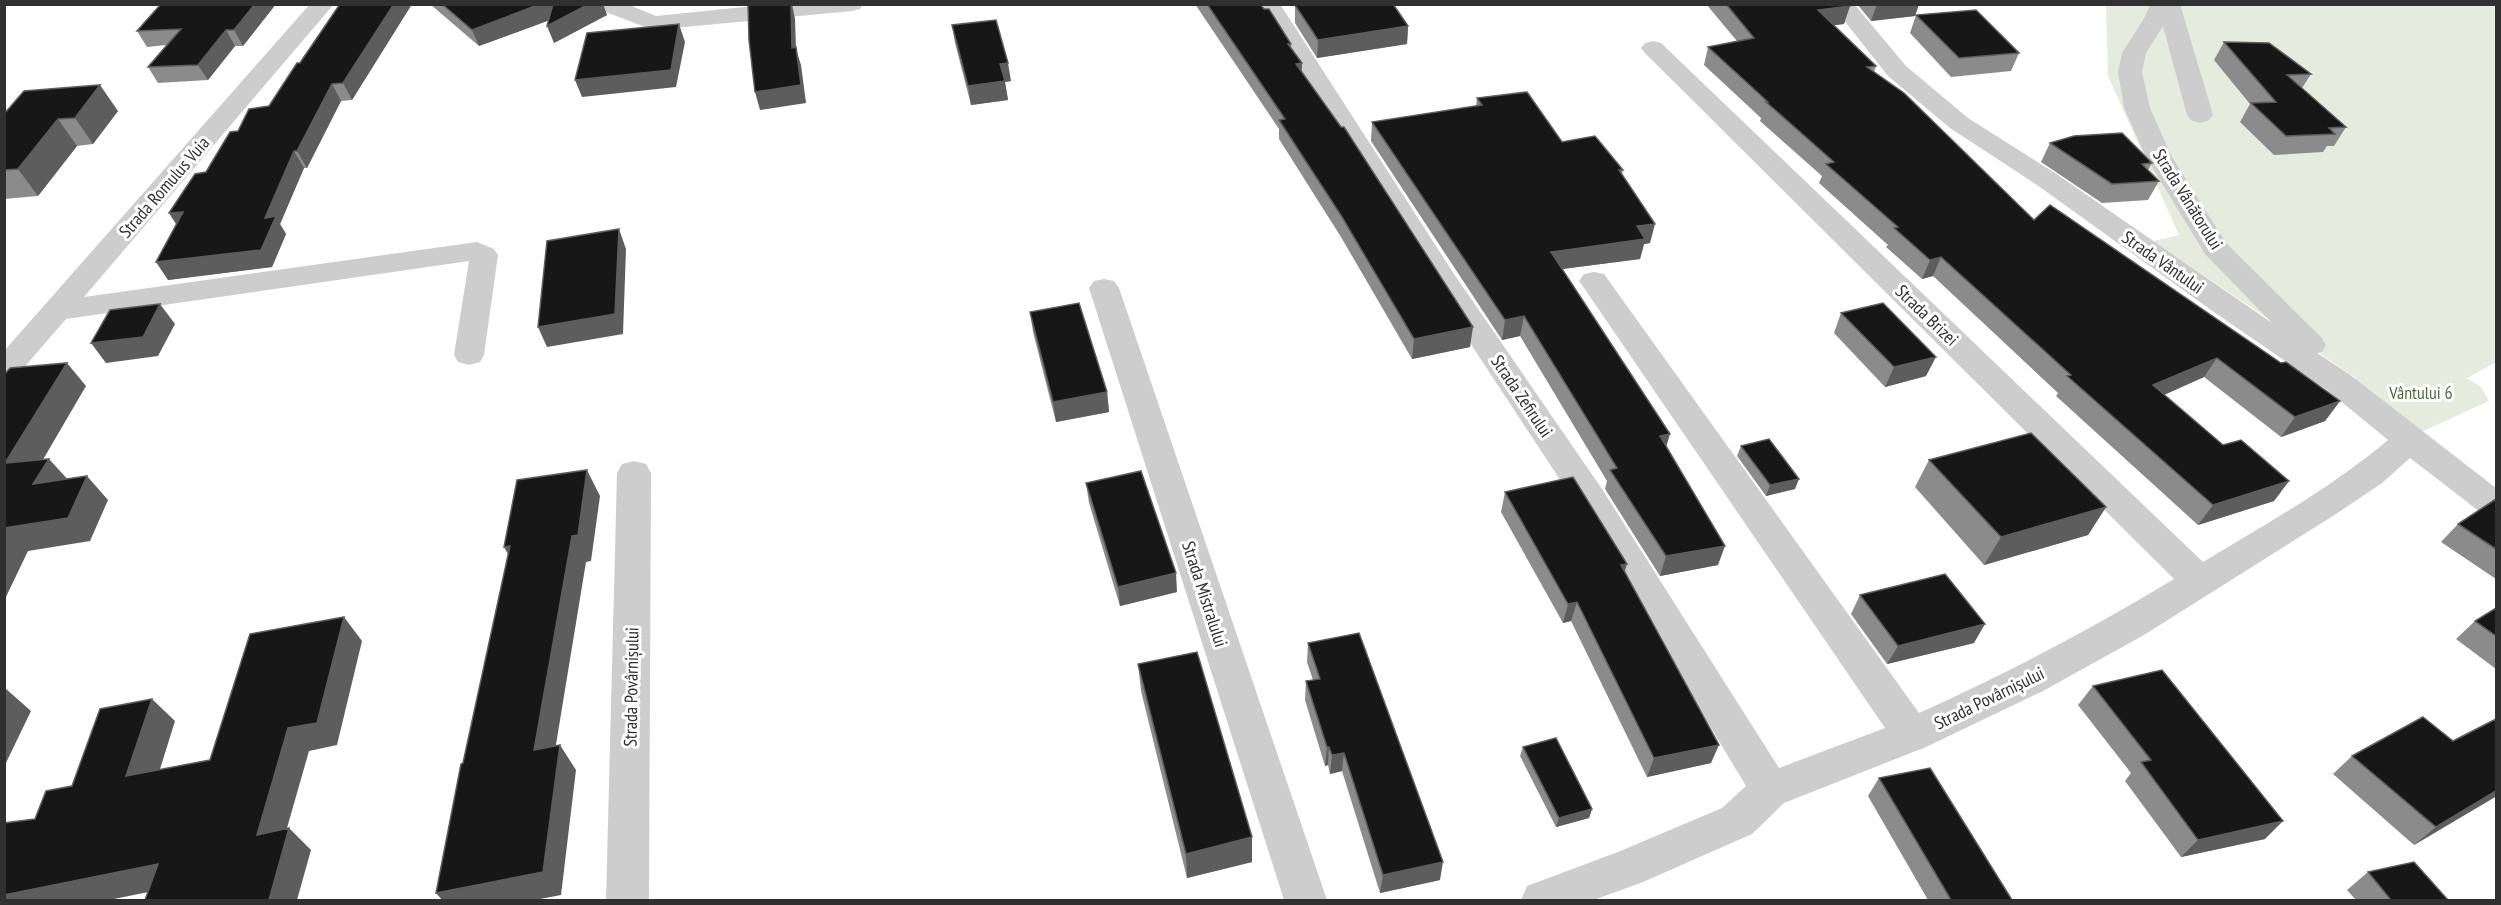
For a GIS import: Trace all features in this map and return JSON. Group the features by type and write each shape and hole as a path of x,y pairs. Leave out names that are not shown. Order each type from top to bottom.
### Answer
{"street":[{"name":"Strada Romulus Vuia","path":"4,371 323,4"},
{"path":"606,4 653,23 687,13 852,4"},
{"name":"Strada Zefirului","path":"1268,4 1443,279 1590,498 1770,790"},
{"name":"Strada Vântului","path":"1842,4 1897,71 1959,123 2046,179 2221,303 2319,369 2496,506"},
{"name":"Strada Vânătorului","path":"2162,4 2157,17 2134,54 2130,72 2138,108 2159,157 2215,248 2304,338 2369,398 2378,413"},
{"path":"2168,4 2200,115"},
{"name":"Strada Brizei","path":"1653,48 2200,582"},
{"path":"56,311 477,251 484,255 469,355"},
{"path":"1594,282 1912,735"},
{"name":"Strada Mistralului","path":"1104,288 1306,900"},
{"name":"Strada Povârnișului","path":"1542,900 1628,868 1737,821 1770,790 1912,735 2029,680 2131,624 2200,582 2361,480 2409,440"},
{"name":"Strada Povârnișului","path":"627,900 634,472"}],"green space":[{"name":"Vântului 6","path":"2106,5 2496,5 2496,362 2467,378 2481,387 2489,401 2417,434 2371,397 2353,376 2153,241 2179,235 2108,76"}],"building":[{"path":"161,4 255,4 234,30 226,30 198,65 148,67 181,29 137,31"},
{"path":"340,4 394,4 343,83 332,84 297,151 294,151 265,218 276,216 261,250 156,262 183,212 169,213 195,174 206,172 230,132 238,131 249,109 269,106"},
{"path":"442,4 540,4 472,30"},
{"path":"553,4 589,4 547,26"},
{"path":"791,4 792,48 796,47 801,85 755,92 749,40 748,5"},
{"path":"1207,4 1260,4 1264,9 1269,9 1291,44 1288,44 1302,63 1296,64 1341,127 1344,127 1473,327 1414,339 1342,217 1279,120 1285,119"},
{"path":"1393,4 1408,26 1318,40 1295,5"},
{"path":"1726,4 1849,4 1850,6 1818,10 1876,66 1867,67 1904,93 2034,220 2050,205 2281,363 2286,362 2340,401 2295,417 2217,358 2153,385 2223,445 2241,440 2289,481 2213,505 2067,376 2071,375 1941,257 1930,260 1894,228 1898,227 1826,164 1834,162 1708,47 1754,38"},
{"path":"1976,10 2019,53 1959,58 1916,15"},
{"path":"996,20 1008,63 1000,64 1005,81 968,86 952,25"},
{"path":"679,24 671,70 575,80 587,33"},
{"path":"2224,42 2269,43 2311,74 2287,75 2346,127 2329,128 2335,134 2286,136 2251,103 2276,102"},
{"path":"100,85 75,118 58,119 18,169 4,170 4,114 24,91"},
{"path":"1527,92 1562,142 1595,136 1623,170 1619,170 1655,224 1637,226 1645,239 1551,252 1670,434 1660,436 1725,546 1666,556 1610,470 1617,468 1524,316 1505,320 1372,122 1482,105 1477,98"},
{"path":"2122,133 2152,163 2142,164 2159,181 2112,184 2050,143 2074,136"},
{"path":"619,229 615,314 538,327 547,241"},
{"path":"1079,303 1107,392 1053,402 1030,312"},
{"path":"1883,303 1936,357 1894,367 1841,313"},
{"path":"160,304 143,337 91,343 110,310"},
{"path":"67,363 5,463 49,459 33,484 87,476 68,518 4,528 4,375 10,368"},
{"path":"2031,433 2106,507 2001,537 1929,460"},
{"path":"1769,439 1799,479 1770,485 1741,446"},
{"path":"587,470 578,535 572,536 534,750 560,745 543,872 436,893 461,764 510,546 504,547 517,480"},
{"path":"1141,471 1176,573 1118,587 1086,483"},
{"path":"1573,477 1627,564 1621,565 1719,745 1654,758 1577,602 1568,604 1505,492"},
{"path":"2496,499 2496,549 2458,524"},
{"path":"1945,574 1985,624 1898,646 1860,595"},
{"path":"2496,608 2496,636 2475,621"},
{"path":"344,617 317,723 288,728 257,835 289,828 269,900 145,900 158,864 4,895 4,823 35,819 46,791 72,786 100,709 152,699 126,776 210,760 250,634"},
{"path":"1359,633 1443,862 1383,875 1344,753 1332,755 1327,747 1306,681 1320,679 1308,643"},
{"path":"1197,652 1252,837 1186,854 1138,664"},
{"path":"2162,670 2283,821 2198,840 2141,762 2151,760 2093,686"},
{"path":"2423,717 2453,741 2496,719 2496,791 2436,827 2352,756"},
{"path":"1556,738 1592,809 1559,818 1523,747"},
{"path":"1930,768 2012,900 1951,900 1879,778"},
{"path":"2414,862 2448,900 2391,900 2368,872"}]}
